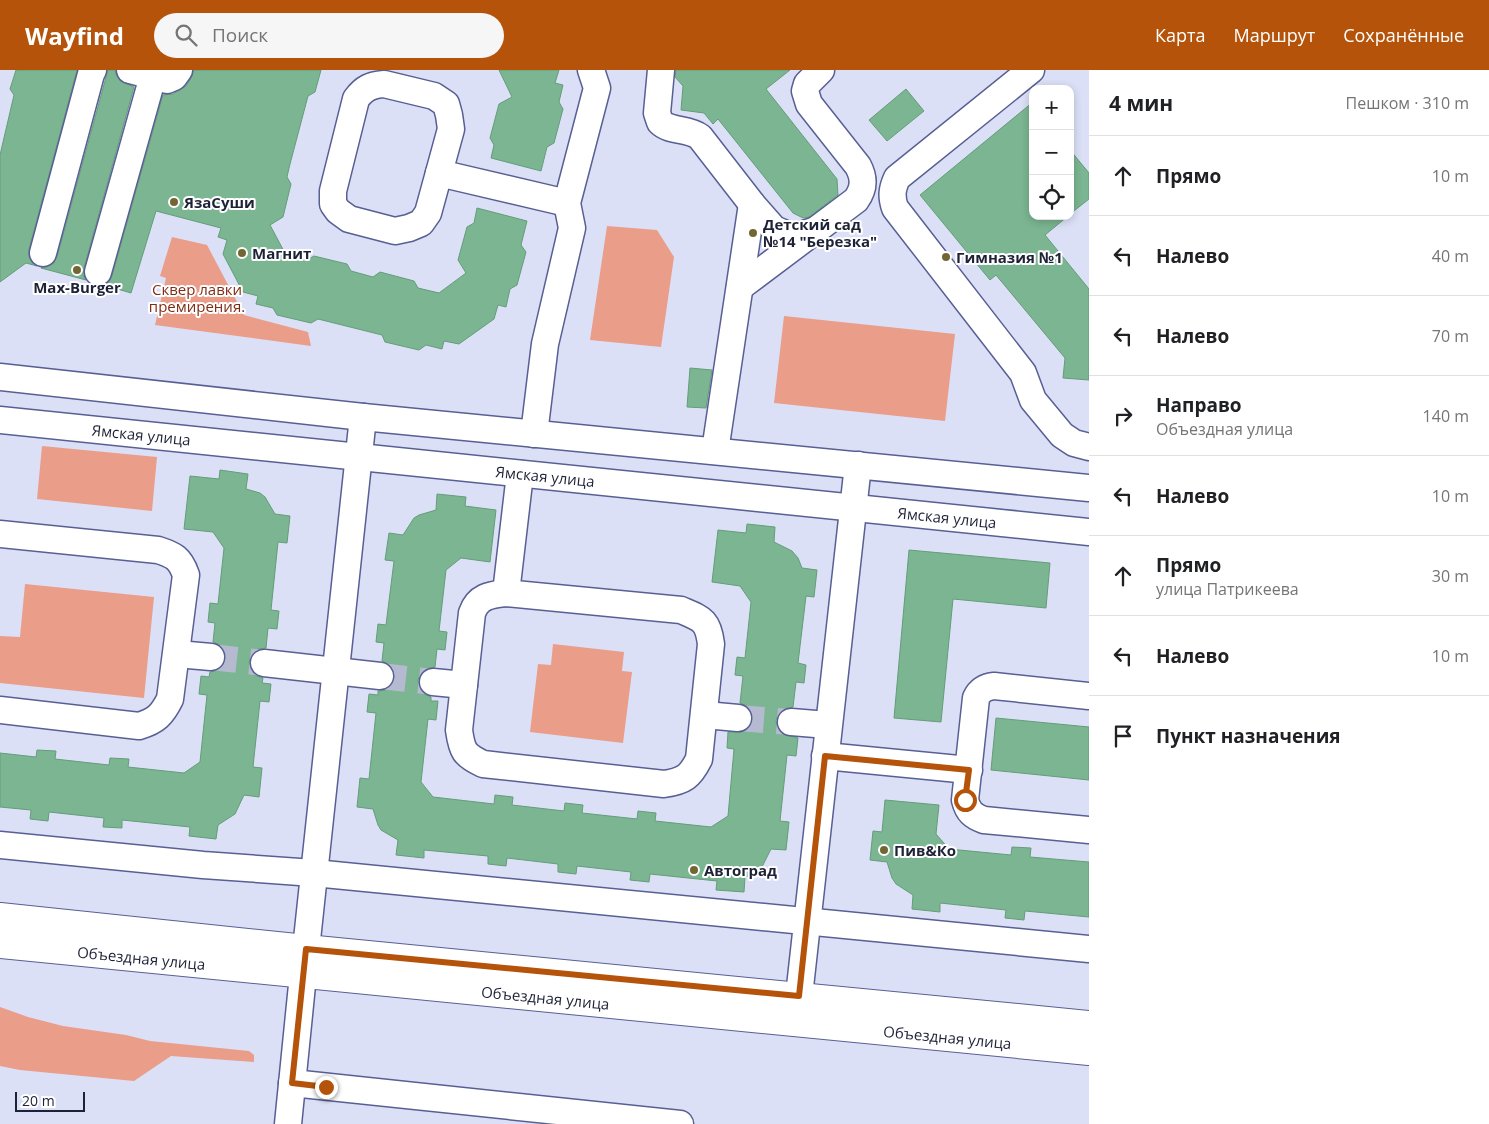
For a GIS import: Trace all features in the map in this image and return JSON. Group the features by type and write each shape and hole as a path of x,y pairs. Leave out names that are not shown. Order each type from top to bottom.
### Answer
{"main road":[{"name":"Объездная улица","path":"0,917 305,962"},
{"name":"Объездная улица","path":"0,944 305,962 797,1009 1089,1025"},
{"name":"Объездная улица","path":"797,1009 1089,1051"}],"street":[{"path":"43,253 90,74 94,70"},
{"path":"98,272 137,72 167,80 179,70"},
{"path":"534,434 544,350 572,228 567,203 597,88 591,70"},
{"path":"662,70 657,112 660,122 666,126 694,132 700,137 766,222 780,233 798,236 818,229"},
{"path":"740,287 856,200 863,187 862,172 808,104 806,98 807,84 821,70"},
{"path":"1031,70 897,178 892,188 892,198 895,208 1023,373 1033,400 1062,435 1074,443 1089,447"},
{"path":"384,84 434,96 446,104 451,129 439,173 428,213 421,223 409,228 395,231 349,219 338,211 333,204 333,191 356,98 363,90 372,85 384,84"},
{"path":"439,173 567,203"},
{"path":"715,451 752,204"},
{"path":"0,377 363,417 1089,488"},
{"path":"288,1124 363,417"},
{"name":"Ямская улица","path":"0,420 1089,532"},
{"path":"797,1009 858,465"},
{"path":"506,593 520,474"},
{"path":"0,534 158,550 172,555 182,563 186,575 170,699 164,712 152,722 139,726 0,710"},
{"path":"506,593 681,610 698,618 709,628 711,644 699,759 692,773 679,782 664,784 483,764 468,757 461,747 459,730 464,685 472,613 475,605 488,596 506,593"},
{"path":"176,654 211,657"},
{"path":"264,663 380,676"},
{"path":"433,682 464,685"},
{"path":"1089,696 986,686 979,692 976,698 965,800 967,808 974,816 984,820 1089,830"},
{"path":"705,715 738,718"},
{"path":"791,722 828,725"},
{"path":"825,756 969,770"},
{"path":"0,845 203,865 314,873 1089,949"},
{"path":"292,1083 680,1124"}],"green space":[{"path":"607,226 657,230 674,257 661,347 590,340"},
{"name":"Сквер лавки премирения.","path":"172,237 207,245 244,315 308,332 311,346 155,325 166,278 160,276"},
{"path":"784,316 955,334 945,421 774,403"},
{"path":"42,446 157,457 152,511 37,499"},
{"path":"25,584 154,597 144,698 0,683 0,636 20,637"},
{"path":"553,644 624,652 622,671 632,672 623,743 530,732 538,664 551,665"},
{"path":"0,1007 63,1026 126,1035 150,1041 249,1051 254,1055 254,1062 171,1056 134,1081 20,1070 0,1066"}],"building":[{"path":"16,70 77,70 29,249 29,257 32,263 37,266 26,263 0,282 0,155 14,95 10,89"},
{"path":"108,70 115,70 120,81 134,87 84,268 83,275 86,280 41,268 53,264 57,257"},
{"path":"194,70 321,70 315,92 308,96 290,164 287,177 291,184 283,217 270,225 286,255 307,260 314,256 347,264 351,271 373,277 380,272 414,281 418,288 439,293 466,273 458,260 467,227 474,223 477,208 527,221 521,245 526,252 517,285 510,289 506,307 498,305 494,319 459,344 444,341 442,349 426,345 419,350 385,342 382,335 318,319 311,323 277,315 273,308 256,304 258,296 243,292 223,254 227,240 218,237 221,228 156,211 131,293 104,285 109,282 112,276 163,95 173,94 186,86"},
{"path":"499,70 559,70 555,83 563,85 559,102 563,109 554,143 547,147 541,171 491,158 494,145 490,138 499,104 512,97"},
{"path":"676,70 790,70 766,89 837,179 838,195 809,217 803,218 793,213 718,119 713,124 704,113 681,110 683,86 675,77"},
{"path":"906,89 924,111 887,141 869,120"},
{"path":"1029,105 1029,220 1063,220 1045,235 1089,289 1089,380 1063,378 1065,358 996,275 990,280 920,195"},
{"path":"1074,155 1089,173 1089,199 1074,211"},
{"path":"690,368 712,370 706,408 687,407"},
{"path":"220,470 248,474 246,489 260,493 265,497 275,514 290,516 287,543 278,542 271,610 279,611 277,629 268,628 266,648 258,649 252,654 249,662 255,675 263,678 262,683 271,684 269,702 260,701 255,748 253,767 262,768 259,797 244,795 235,814 218,825 216,839 189,836 190,827 122,820 122,828 103,827 104,818 49,812 48,821 30,819 31,810 0,807 0,753 36,757 37,750 56,751 55,759 109,765 110,758 129,759 128,767 184,773 200,762 207,695 199,694 201,676 209,677 210,672 218,670 224,665 226,659 224,650 220,645 213,642 215,623 208,622 210,603 218,604 224,548 213,532 184,529 190,476 219,479"},
{"path":"437,494 466,497 465,506 496,510 490,562 461,558 446,570 439,631 447,632 445,650 437,649 435,667 426,669 421,673 418,680 419,688 424,694 431,697 431,701 438,701 436,720 428,719 421,782 433,797 494,804 495,795 513,797 512,805 564,811 565,803 583,805 582,813 637,819 638,811 656,813 655,821 711,827 728,816 734,749 727,748 728,732 745,731 753,719 752,712 747,706 740,703 743,676 735,675 737,657 745,658 751,602 740,586 712,582 718,530 746,533 747,524 775,527 774,542 792,551 798,558 802,568 817,570 814,597 806,596 798,663 806,665 804,683 796,682 793,707 784,709 779,713 776,720 777,728 782,734 798,738 796,756 787,755 780,821 789,822 786,850 771,849 762,867 756,873 745,877 744,892 716,890 717,881 650,874 649,882 630,880 631,872 577,866 576,874 558,872 558,864 507,858 506,866 488,864 488,856 424,850 424,858 396,855 398,840 381,830 373,809 357,807 360,778 369,779 376,713 367,712 369,694 378,695 378,691 386,690 392,685 395,678 393,670 382,661 384,643 376,642 378,624 386,625 394,561 385,560 389,533 403,535 414,518 436,510"},
{"path":"909,550 1050,563 1046,608 953,599 941,722 894,718"},
{"path":"996,718 1089,727 1089,780 991,770"},
{"path":"885,800 939,805 936,834 949,849 1011,855 1012,847 1031,848 1030,857 1089,862 1089,917 1025,911 1024,920 1005,918 1006,910 940,903 940,912 912,909 913,895 896,884 887,862 870,860 873,831 882,832"}],"tunnel":[{"path":"211,657 264,663"},
{"path":"380,676 433,682"},
{"path":"738,718 791,722"}],"place":[{"name":"ЯзаСуши","path":"174,202"},
{"name":"Детский сад №14 \"Березка\"","path":"753,233"},
{"name":"Магнит","path":"242,253"},
{"name":"Гимназия №1","path":"946,257"},
{"name":"Max-Burger","path":"77,270"},
{"name":"Пив&Ко","path":"884,850"},
{"name":"Автоград","path":"694,870"}],"route":[{"path":"326,1087 292,1083 306,949 799,996 825,756 969,770 965,800"}]}
